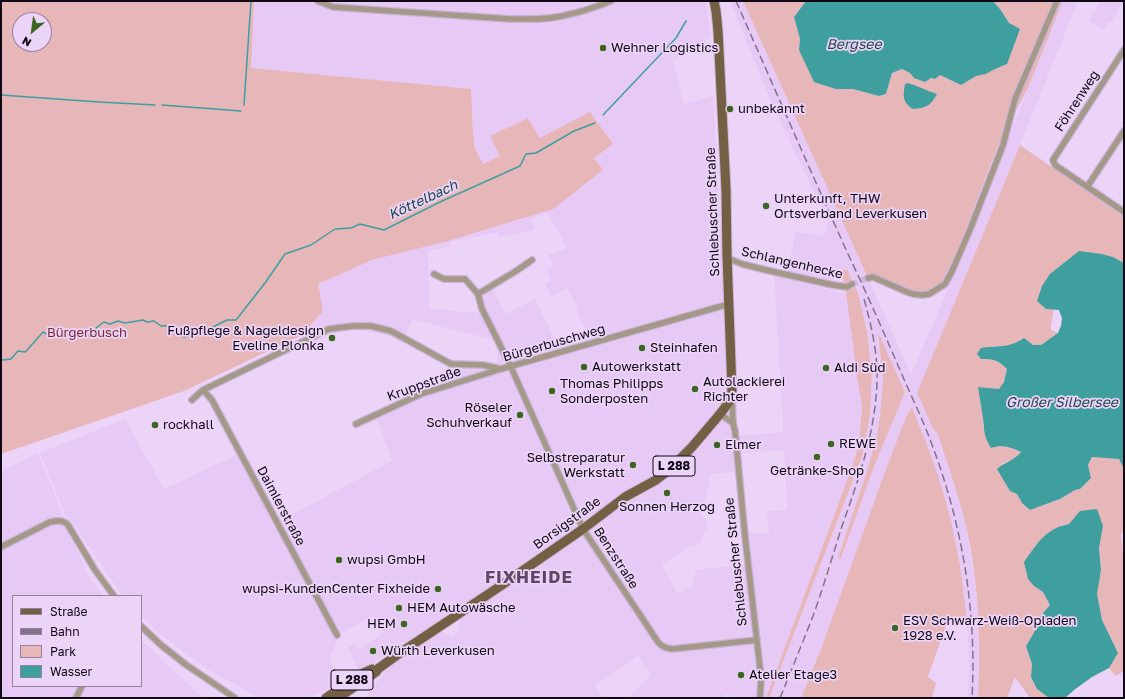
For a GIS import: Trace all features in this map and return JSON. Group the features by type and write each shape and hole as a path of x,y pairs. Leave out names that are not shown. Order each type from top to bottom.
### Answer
{"main road":[{"name":"Schlebuscher Straße","path":"714,1 718,31 726,190 731,396"},
{"name":"Borsigstraße","path":"379,668 500,587 583,529 625,497 656,480 668,471 692,447 720,414 731,396"},
{"name":"L 288","path":"326,698 359,675 374,668 379,668"},
{"name":"L 288","path":"338,698 376,672 379,668"}],"street":[{"path":"318,1 333,7 510,19 534,19 565,16 591,9 611,1"},
{"path":"868,278 873,277 907,292 922,295 929,294 945,284 969,232 1003,144 1015,99 1057,1"},
{"name":"Föhrenweg","path":"1087,186 1055,165 1053,160 1124,50"},
{"path":"1124,131 1087,186 1124,212"},
{"name":"Schlangenhecke","path":"727,258 742,264 833,285 846,286 852,284"},
{"path":"434,274 444,279 465,278 478,294 532,260"},
{"name":"Benzstraße","path":"478,294 482,309 511,367 583,529 661,646 672,649 757,640"},
{"name":"Bürgerbuschweg","path":"192,400 203,390 329,329 352,326 371,326 391,331 451,364 483,365 501,369 729,304"},
{"name":"Kruppstraße","path":"356,424 421,394 501,369"},
{"name":"Daimlerstraße","path":"203,390 212,400 337,634"},
{"name":"Schlebuscher Straße","path":"731,396 733,423 736,431 745,536 761,680 760,698"},
{"path":"720,414 733,423"},
{"path":"1,547 50,522 56,520 66,522 95,570 113,595"},
{"path":"142,627 161,645 185,664 235,698"},
{"path":"76,698 82,687"}],"shaded area":[{"path":"254,1 706,1 711,37 673,61 684,104 713,96 725,298 738,436 783,432 774,275 846,294 862,407 859,444 851,470 766,698 738,698 725,694 723,698 628,698 651,675 638,656 595,685 603,698 365,698 387,669 441,632 451,637 457,633 459,623 454,611 393,652 359,670 348,647 355,644 358,649 383,634 373,616 341,633 329,659 340,682 309,698 260,698 207,669 156,631 142,616 142,595 123,595 119,591 76,527 65,514 40,453 125,419 164,489 243,452 280,521 392,461 375,412 423,389 447,380 452,360 497,362 498,353 494,340 412,319 402,343 387,335 359,330 341,331 311,343 302,335 323,311 318,284 372,260 450,240 553,209 540,138 528,118 490,136 500,156 483,164 475,149 471,89 251,68","holes":["548,213 567,248 548,255 554,265 546,269 551,280 545,284 551,296 567,288 578,309 576,310 590,339 559,347 535,299 505,314 493,288 475,300 481,313 429,309 428,251 451,246 450,242 497,232 499,237 535,230 531,219","784,450 787,510 767,511 769,533 742,533 744,564 696,570 693,585 678,594 662,565 690,546 699,545 708,524 698,508 705,502 710,474 743,472 742,453"]},
{"path":"730,1 743,1 911,374 936,317 1063,1 1078,1 917,393 934,430 937,433 952,476 966,526 976,589 980,649 978,698 968,698 969,667 967,621 963,583 947,507 882,480 821,649 801,698 769,698 862,457 870,414 872,373 867,332 858,293 848,269 841,271 839,270 833,284 787,273 796,232 824,236 828,222 770,100","holes":["878,334 905,392 873,469 841,558 838,558 866,474 877,435 883,381"]},
{"path":"1101,1 1123,1 1111,23 1108,22 1104,29 1089,21"},
{"path":"38,453 87,574 103,595 12,595 12,687 142,687 142,641 203,698 1,698 1,471"}],"green space":[{"name":"Bürgerbusch","path":"1,1 254,1 251,68 471,89 475,149 483,164 500,156 490,136 528,118 540,138 590,112 613,144 594,158 603,170 553,209 448,241 372,260 318,284 323,311 302,335 184,391 1,454"},
{"path":"743,1 806,1 794,17 800,39 799,50 836,89 853,89 879,96 886,94 892,73 902,69 910,73 914,78 935,79 940,75 961,85 976,76 986,74 1007,64 1009,23 993,1 1063,1 1028,88 1001,138 959,246 941,284 924,292 910,290 873,273 867,276"},
{"path":"1020,145 1124,217 1124,263 1113,257 1102,254 1094,254 1067,261 1060,266 1046,309 1053,309 1051,330 1058,333 1041,345 1033,345 1024,339 1009,346 992,346 981,359 995,361 1007,369 1004,382 999,389 978,387 983,413 983,427 997,446 1013,448 1021,452 1016,458 1002,464 1022,503 1030,510 1060,499 1075,490 1080,489 1091,478 1088,465 1092,457 1119,459 1124,469 1124,530 1121,535 1124,564 1124,671 1116,676 1109,668 1118,653 1102,620 1097,594 1101,570 1099,548 1103,526 1061,525 1034,586 1043,592 1050,605 1038,619 1039,624 1026,646 1032,664 1031,677 1037,689 1049,698 1030,698 1015,677 1007,698 978,698 978,612 974,568 966,526 953,479 937,433 934,430 917,393"},
{"path":"847,269 858,293 867,332 872,373 870,414 862,457 769,698 766,698 851,470 859,444 862,407 846,294 841,271"},
{"path":"878,332 905,392 873,469 841,558 838,558 866,474 877,435 883,381"},
{"path":"912,407 942,488 952,526 967,621 948,620 928,677 936,683 932,698 801,698 821,649 906,417"}],"water":[{"name":"Bergsee","path":"806,1 993,1 1009,23 1020,29 1007,64 986,74 976,76 961,85 940,75 935,79 931,78 925,82 914,78 910,73 902,69 892,73 886,94 879,96 853,89 836,89 814,82 799,50 800,39 794,17"},
{"path":"908,83 937,94 927,106 913,109 907,104 904,98 905,84"},
{"name":"Großer Silbersee","path":"1079,251 1102,254 1113,257 1124,263 1124,469 1119,459 1092,457 1088,465 1091,478 1080,489 1075,490 1060,499 1030,510 1022,503 1017,494 1010,491 997,469 1021,452 999,446 991,448 984,430 978,387 999,389 1004,382 1007,369 996,361 981,359 977,354 981,348 1013,344 1024,338 1033,345 1041,345 1058,333 1062,318 1059,310 1046,309 1037,301 1042,286 1050,274"},
{"path":"1097,509 1103,526 1099,548 1101,570 1097,594 1102,620 1118,653 1109,668 1092,677 1065,698 1049,698 1037,689 1031,677 1032,664 1026,646 1039,624 1038,619 1050,605 1043,592 1034,586 1028,579 1024,562 1038,543 1048,533 1061,526 1069,524 1080,511"}],"waterway":[{"path":"244,105 251,1"},
{"name":"Köttelbach","path":"603,115 676,38 686,21"},
{"path":"1,95 155,105"},
{"path":"162,105 241,111"},
{"name":"Köttelbach","path":"1,359 11,359 18,351 25,352 43,332 52,337 59,334 87,336 95,334 96,328 104,322 110,324 118,321 125,323 143,320 147,322 154,321 161,326 167,326 171,331 184,337 213,327 227,320 236,320 265,283 285,254 311,245 335,229 351,228 360,224 384,230 440,202 520,166 526,154 536,153 574,131 595,123"}],"tunnel":[{"path":"852,284 868,278"}],"railway":[{"path":"736,1 921,417 942,473 959,536 965,568 972,633 972,698"},
{"path":"780,698 817,605 858,480 871,431 876,397 877,372 873,335 864,299"}],"place":[{"name":"Wehner Logistics","path":"603,48"},
{"name":"unbekannt","path":"730,109"},
{"name":"Unterkunft, THW Ortsverband Leverkusen","path":"766,206"},
{"name":"Fußpflege & Nageldesign Eveline Plonka","path":"332,338"},
{"name":"Steinhafen","path":"642,348"},
{"name":"Autowerkstatt","path":"584,367"},
{"name":"Aldi Süd","path":"826,368"},
{"name":"Autolackierei Richter","path":"695,389"},
{"name":"Thomas Philipps Sonderposten","path":"552,391"},
{"name":"Röseler Schuhverkauf","path":"520,415"},
{"name":"rockhall","path":"155,425"},
{"name":"REWE","path":"831,444"},
{"name":"Elmer","path":"717,445"},
{"name":"Getränke-Shop","path":"817,457"},
{"name":"Selbstreparatur Werkstatt","path":"633,465"},
{"name":"Sonnen Herzog","path":"667,493"},
{"name":"wupsi GmbH","path":"339,560"},
{"name":"wupsi-KundenCenter Fixheide","path":"438,589"},
{"name":"HEM Autowäsche","path":"399,608"},
{"name":"HEM","path":"404,624"},
{"name":"ESV Schwarz-Weiß-Opladen 1928 e.V.","path":"895,628"},
{"name":"Würth Leverkusen","path":"373,651"},
{"name":"Atelier Etage3","path":"741,675"}],"district":[{"name":"FIXHEIDE","path":"529,578"}]}
